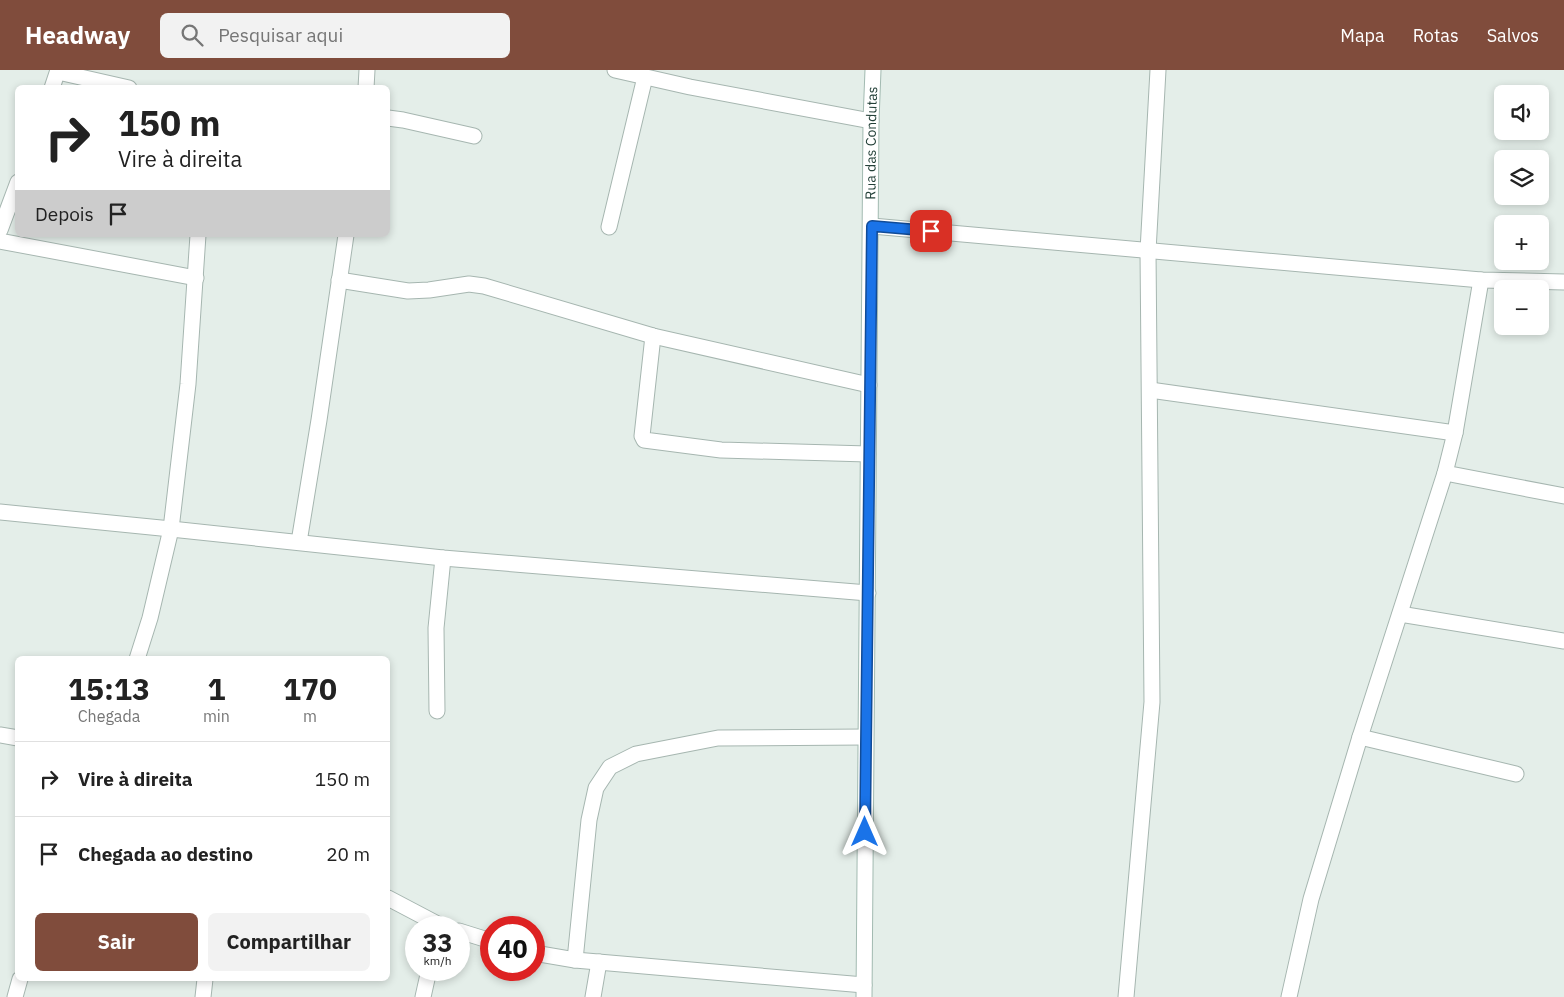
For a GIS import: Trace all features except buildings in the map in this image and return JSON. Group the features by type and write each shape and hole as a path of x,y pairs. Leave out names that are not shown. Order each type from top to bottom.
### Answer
{"street":[{"path":"366,85 367,70"},
{"path":"614,70 871,121"},
{"name":"Rua das Condutas","path":"864,991 865,737 872,226 871,121 873,70"},
{"path":"1126,997 1152,702 1148,251 1158,70"},
{"path":"53,85 58,71 116,85"},
{"path":"609,227 645,77"},
{"path":"390,118 474,136"},
{"path":"0,230 15,190"},
{"path":"872,226 1481,280 1564,282"},
{"path":"138,656 150,618 171,528 188,384 198,237"},
{"path":"300,542 346,237"},
{"path":"0,241 196,278"},
{"path":"339,280 408,291 430,290 469,284 484,286 653,336 869,385"},
{"path":"1290,997 1311,899 1455,434 1481,280"},
{"path":"653,336 642,436 644,440 721,450 868,454"},
{"path":"1150,390 1455,434"},
{"path":"1444,473 1564,496"},
{"path":"0,512 171,528 443,558 868,593"},
{"path":"437,711 436,628 443,558"},
{"path":"1400,614 1564,641"},
{"path":"0,734 15,737"},
{"path":"575,960 589,820 596,788 610,768 636,754 718,738 865,737"},
{"path":"1360,737 1516,774"},
{"path":"390,899 422,916"},
{"path":"545,955 575,960 864,991"},
{"path":"593,997 599,962"},
{"path":"15,997 19,981"},
{"path":"203,997 205,981"},
{"path":"423,997 427,981"}],"route":[{"path":"865,832 872,226 931,231"}]}
